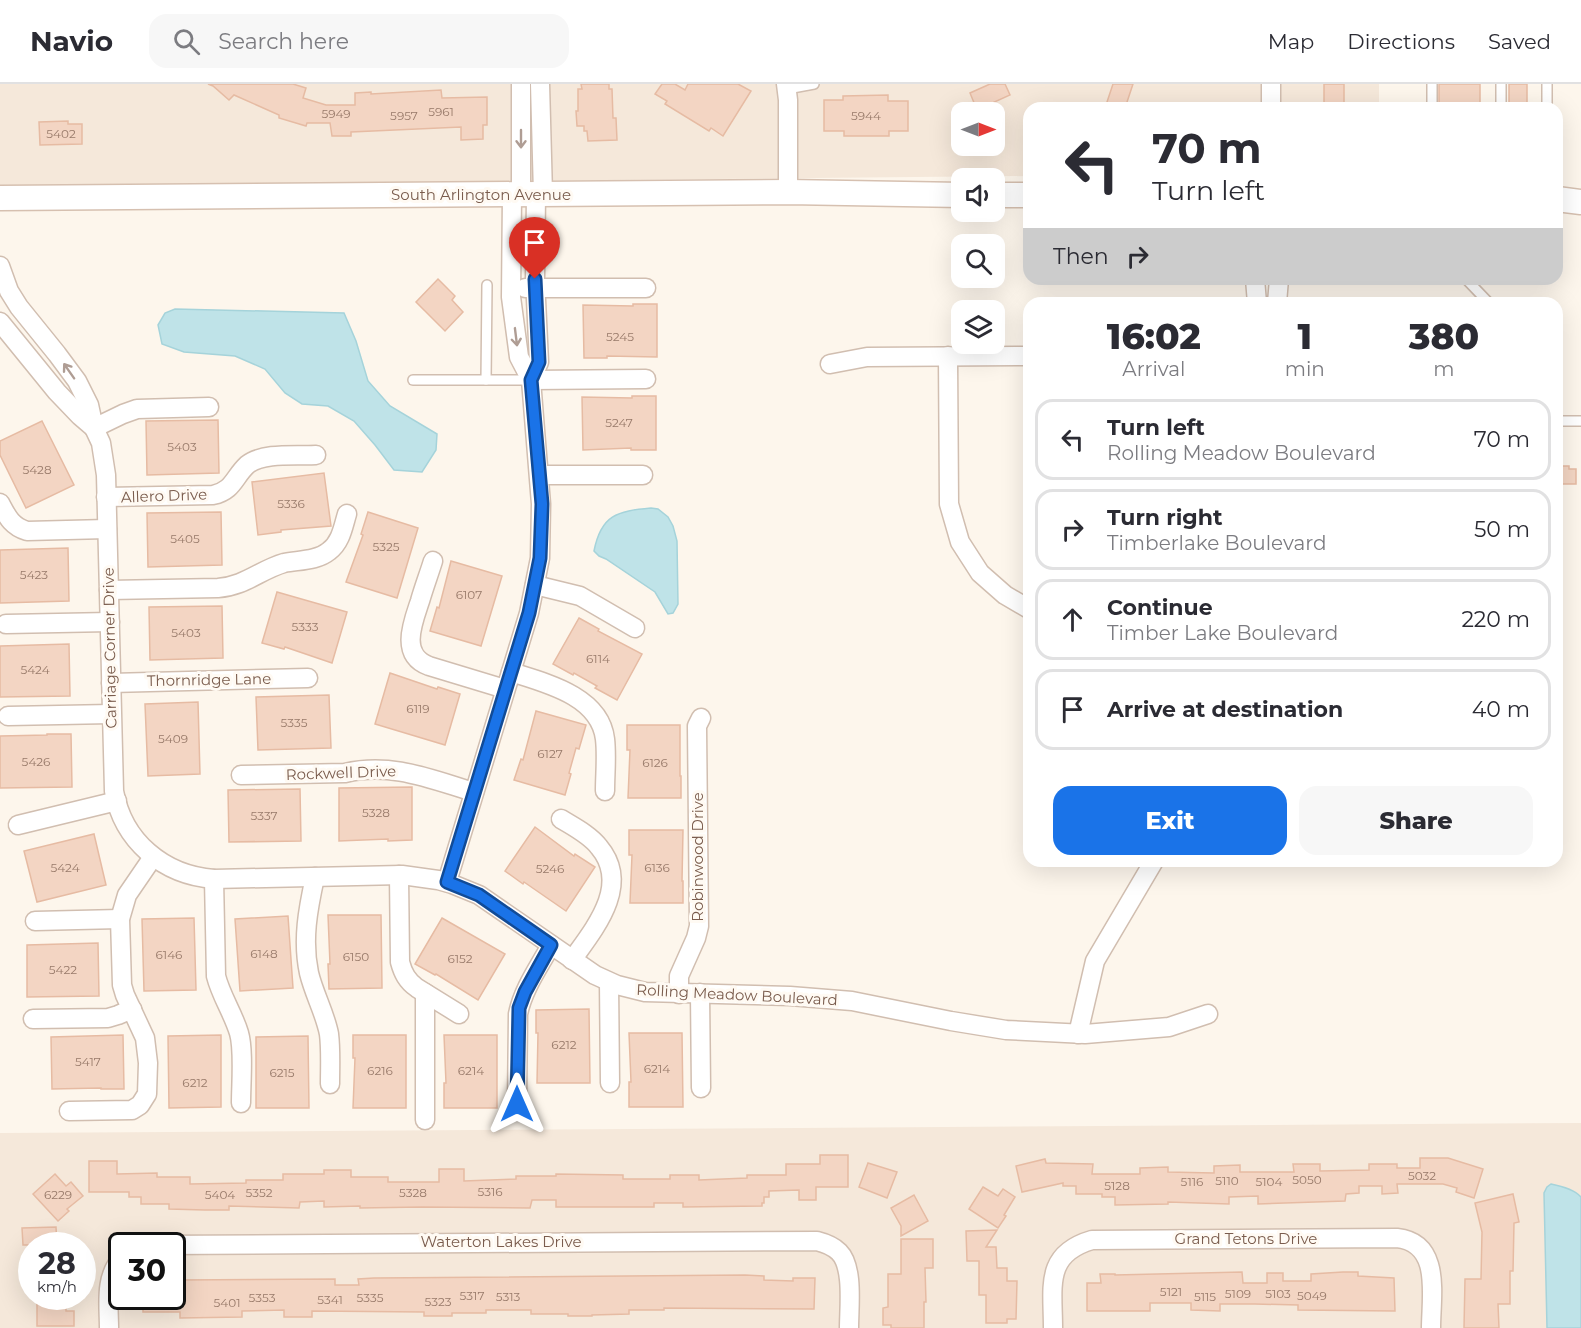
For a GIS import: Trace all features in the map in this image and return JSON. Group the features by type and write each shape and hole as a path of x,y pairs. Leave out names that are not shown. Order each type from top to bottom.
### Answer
{"main road":[{"name":"South Arlington Avenue","path":"0,198 788,192 951,195"},
{"path":"1005,195 1023,195"},
{"path":"1563,200 1581,202"}],"street":[{"path":"521,84 539,362 531,380"},
{"path":"447,882 529,613 541,544 542,504 531,380 519,357 511,288 528,195 540,84"},
{"path":"1271,84 1271,102"},
{"path":"787,87 788,192"},
{"name":"Carriage Corner Drive","path":"0,266 9,291 19,307 77,381 89,405 101,443 106,475 115,796 121,816 133,837 153,857"},
{"path":"511,288 646,288"},
{"name":"Carriage Corner Drive","path":"0,322 57,392 80,416 94,426"},
{"path":"948,356 949,504 960,542 980,573 1005,595 1023,606"},
{"path":"830,364 867,357 1023,356"},
{"path":"531,380 646,380"},
{"path":"94,426 137,409 210,407"},
{"name":"Allero Drive","path":"106,497 213,495 226,490 247,466 258,459 271,456 316,456"},
{"path":"540,475 643,475"},
{"path":"0,503 14,526 27,531 107,529"},
{"path":"109,590 233,586 272,567 324,555 339,540 347,514"},
{"path":"433,561 410,631 410,643 420,663 508,681 542,681 583,702 596,714 605,738 605,791"},
{"path":"535,585 580,596 634,628"},
{"path":"6,624 110,622"},
{"name":"Thornridge Lane","path":"111,683 308,678"},
{"path":"8,716 111,714"},
{"name":"Robinwood Drive","path":"679,993 679,976 699,926 697,726 701,718"},
{"name":"Rockwell Drive","path":"241,776 399,770 474,792"},
{"path":"18,825 117,801"},
{"path":"561,819 599,846 607,858 611,879 608,906 572,960"},
{"path":"69,1111 132,1110 146,1098 148,1086 146,1047 142,1030 123,990 121,977 120,919 127,895 153,857"},
{"name":"Rolling Meadow Boulevard","path":"153,857 182,873 214,879 399,875 447,882 479,895 572,960 609,982 645,992 790,996 852,1001 1006,1030 1077,1034 1169,1027 1208,1014"},
{"path":"1077,1034 1095,961 1150,867"},
{"path":"399,875 400,962 404,974 409,981 425,993 459,1014"},
{"path":"315,877 308,913 306,946 309,972 326,1019 329,1036 330,1084"},
{"path":"214,879 216,976 241,1043 241,1103"},
{"path":"35,921 120,919"},
{"path":"517,1104 519,1008 525,992 551,945"},
{"path":"609,982 610,1083"},
{"path":"425,993 425,1120"},
{"path":"700,993 701,1088"},
{"path":"33,1019 108,1018 132,1009"},
{"name":"Grand Tetons Drive","path":"1053,1328 1053,1274 1067,1251 1082,1243 1098,1240 1397,1238 1412,1242 1423,1251 1428,1260 1431,1274 1431,1328"},
{"name":"Waterton Lakes Drive","path":"186,1245 817,1241 839,1252 846,1262 849,1274 849,1328"},
{"path":"110,1310 110,1328"}],"lane":[{"path":"787,87 814,84"},
{"path":"1432,84 1432,102"},
{"path":"1501,84 1501,102"},
{"path":"1547,84 1547,102"},
{"path":"486,380 487,285"},
{"path":"1472,285 1483,297"},
{"path":"413,380 531,380"},
{"path":"1563,421 1581,421"}],"shaded area":[{"path":"0,84 1379,84 1379,102 1023,102 1023,176 1005,176 1005,168 951,168 951,177 0,186"},
{"path":"1581,1123 1581,1328 0,1328 0,1133"}],"water":[{"path":"175,309 344,313 356,341 368,381 390,406 437,434 436,450 422,472 394,470 354,421 328,406 302,404 285,393 265,369 235,356 184,352 162,344 158,325 165,313"},
{"path":"658,509 668,517 677,541 678,604 673,613 668,614 655,592 594,551 601,530 612,517 620,513"},
{"path":"1551,1184 1571,1190 1581,1197 1581,1328 1547,1328 1544,1193"}],"building":[{"path":"208,84 293,84 306,88 303,98 326,105 355,105 355,93 441,90 442,98 487,97 487,125 483,125 483,139 461,140 461,127 351,132 351,136 332,136 330,123 307,123 306,126 279,118 279,115 234,95 229,100"},
{"path":"581,84 609,84 609,89 612,89 613,118 616,118 617,140 588,141 584,126 577,126 578,89 582,89"},
{"path":"662,84 675,84 685,90 688,84 738,84 751,91 723,136 711,128 709,131 665,104 667,101 655,94"},
{"path":"990,84 1005,84 1010,95 995,102 974,102 970,93"},
{"path":"1113,84 1133,84 1127,102 1107,102"},
{"path":"1324,84 1344,84 1344,102 1324,102"},
{"path":"1439,84 1480,84 1480,102 1439,102"},
{"path":"1509,84 1527,84 1527,102 1509,102"},
{"path":"888,95 888,101 908,101 908,131 889,131 889,136 844,136 844,131 824,131 824,100 843,100 843,96"},
{"path":"68,121 68,124 82,124 82,144 40,145 39,122"},
{"path":"438,279 455,296 452,300 463,312 445,331 416,302"},
{"path":"633,304 657,304 657,357 584,358 583,305 633,306"},
{"path":"632,396 656,396 656,450 631,450 631,448 583,450 582,397 632,398"},
{"path":"218,420 219,473 147,475 146,421"},
{"path":"42,421 74,485 26,508 0,455 0,441"},
{"path":"1563,466 1576,469 1576,484 1563,484"},
{"path":"324,473 331,526 281,530 281,532 258,535 252,482"},
{"path":"221,512 222,565 148,567 147,513"},
{"path":"368,512 418,528 397,598 346,582 363,535 361,534"},
{"path":"68,548 69,601 0,603 0,550"},
{"path":"451,561 502,576 481,646 430,631 437,607 439,608"},
{"path":"277,592 347,612 332,663 285,647 284,649 262,643"},
{"path":"222,606 223,658 150,660 149,607"},
{"path":"579,618 599,629 598,631 642,654 617,700 574,673 573,675 553,664"},
{"path":"69,644 70,696 0,697 0,646"},
{"path":"390,673 437,689 438,687 460,694 445,745 375,724"},
{"path":"329,695 331,748 258,750 256,697"},
{"path":"198,702 200,774 148,776 145,704"},
{"path":"536,711 586,725 579,749 576,748 565,795 514,780 521,759 523,760"},
{"path":"627,725 680,725 681,798 628,798 630,750 627,750"},
{"path":"71,734 72,787 0,788 0,736"},
{"path":"412,787 412,840 339,841 339,788"},
{"path":"300,789 301,841 229,842 228,790"},
{"path":"535,827 574,856 575,854 595,867 566,911 505,871"},
{"path":"629,830 683,830 683,903 630,903 632,855 629,855"},
{"path":"94,834 106,885 37,902 24,851"},
{"path":"328,915 381,915 382,988 329,989"},
{"path":"288,916 293,988 240,991 235,919"},
{"path":"194,918 196,990 144,991 142,919"},
{"path":"442,918 505,954 478,1000 415,964"},
{"path":"98,943 99,996 27,997 27,945"},
{"path":"589,1009 590,1083 537,1083 536,1010"},
{"path":"629,1033 682,1033 683,1107 629,1107 629,1082 631,1082"},
{"path":"123,1035 124,1089 52,1089 51,1037"},
{"path":"221,1035 221,1107 169,1108 168,1036"},
{"path":"353,1035 406,1035 406,1108 353,1108 355,1058 353,1058"},
{"path":"444,1035 497,1035 497,1108 444,1108 444,1083 446,1083"},
{"path":"308,1036 309,1108 256,1108 256,1037"},
{"path":"820,1155 848,1155 848,1187 816,1187 816,1200 799,1200 799,1190 769,1191 769,1197 764,1197 762,1206 683,1207 683,1203 654,1203 654,1207 556,1207 556,1200 532,1200 530,1208 360,1208 360,1206 324,1207 324,1201 300,1202 299,1208 229,1206 229,1210 205,1210 169,1209 169,1204 141,1204 141,1197 129,1197 129,1192 89,1192 89,1161 117,1161 117,1174 157,1173 157,1177 190,1177 190,1184 283,1180 283,1174 324,1174 324,1170 351,1170 351,1177 388,1177 388,1182 439,1182 439,1169 464,1169 464,1181 516,1179 516,1176 556,1176 556,1174 623,1175 623,1179 670,1179 670,1175 699,1175 699,1180 747,1178 747,1175 786,1175 786,1164 820,1164"},
{"path":"1420,1158 1448,1158 1483,1169 1474,1198 1456,1192 1457,1188 1443,1184 1397,1184 1398,1193 1382,1194 1382,1186 1359,1186 1359,1193 1346,1194 1345,1201 1258,1204 1258,1196 1229,1197 1229,1204 1168,1202 1168,1204 1115,1205 1115,1197 1102,1197 1102,1194 1076,1194 1076,1186 1063,1186 1063,1183 1022,1192 1016,1166 1045,1159 1046,1163 1093,1164 1092,1174 1140,1174 1140,1168 1168,1167 1168,1172 1214,1173 1214,1166 1240,1165 1240,1172 1294,1172 1293,1164 1320,1164 1320,1171 1369,1170 1369,1164 1397,1164 1397,1168 1420,1168"},
{"path":"868,1163 897,1172 887,1198 859,1187"},
{"path":"55,1174 66,1186 71,1182 83,1196 67,1209 69,1211 58,1221 33,1194"},
{"path":"983,1187 998,1196 1003,1189 1015,1197 998,1228 969,1209"},
{"path":"1513,1194 1519,1222 1514,1223 1510,1304 1498,1304 1499,1328 1464,1328 1465,1279 1481,1279 1482,1232 1475,1203"},
{"path":"914,1195 928,1221 901,1236 901,1226 891,1208"},
{"path":"56,1227 56,1232 22,1232 22,1228"},
{"path":"997,1230 986,1247 996,1247 997,1268 1007,1268 1007,1281 1017,1281 1016,1319 1007,1319 1007,1323 986,1323 986,1295 979,1295 979,1261 967,1261 966,1231"},
{"path":"901,1239 933,1239 933,1268 925,1268 924,1328 891,1328 891,1325 883,1325 883,1308 888,1307 888,1274 901,1274"},
{"path":"1242,1272 1243,1283 1267,1283 1267,1273 1283,1273 1283,1281 1311,1281 1311,1274 1343,1272 1358,1272 1358,1276 1394,1278 1395,1311 1298,1310 1298,1305 1220,1304 1220,1311 1191,1310 1191,1303 1150,1303 1150,1311 1087,1311 1087,1283 1101,1283 1100,1274"},
{"path":"745,1275 764,1276 764,1280 793,1281 793,1278 815,1278 814,1309 664,1308 664,1310 629,1310 629,1314 592,1316 531,1314 531,1310 486,1310 486,1313 452,1313 452,1316 424,1316 424,1312 312,1311 312,1317 284,1317 284,1310 242,1311 242,1317 180,1318 180,1312 143,1312 143,1310 186,1310 186,1280 335,1279 335,1285 359,1285 358,1279"},
{"path":"37,1310 74,1311 74,1326 37,1326"}],"route":[{"path":"517,1104 519,1008 525,992 551,945 479,895 447,882 529,613 540,558 542,504 531,380 539,362 535,279"}]}
